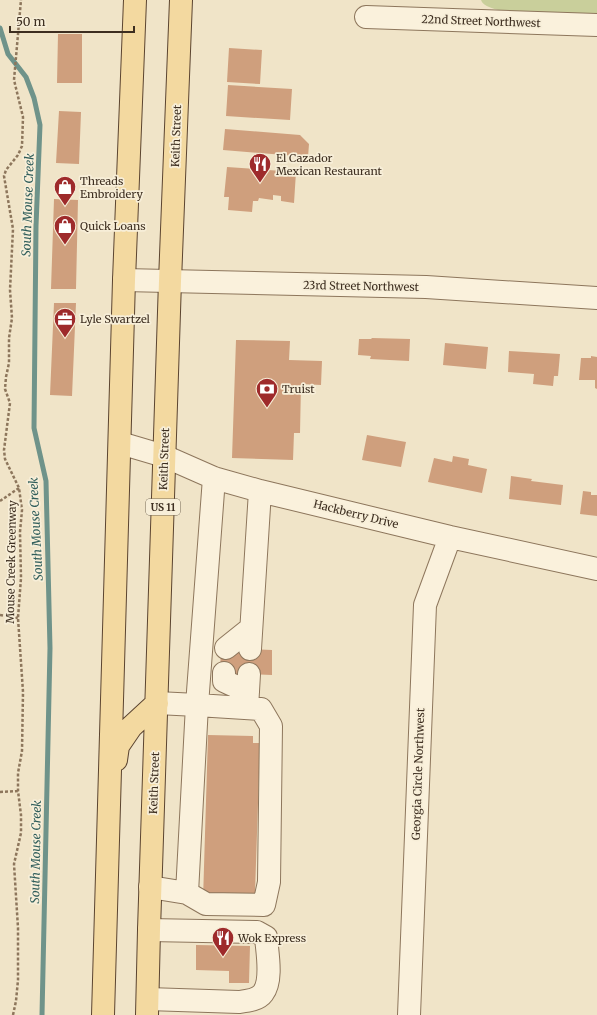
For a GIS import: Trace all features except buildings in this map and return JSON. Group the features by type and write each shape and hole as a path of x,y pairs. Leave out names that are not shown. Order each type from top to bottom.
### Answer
{"main road":[{"path":"103,1015 124,280 135,0"},
{"name":"Keith Street","path":"148,1007 150,887 164,456 181,0"},
{"path":"109,795 118,746 131,727 157,703"}],"street":[{"name":"22nd Street Northwest","path":"366,17 597,25"},
{"name":"23rd Street Northwest","path":"124,280 426,287 597,298"},
{"name":"Hackberry Drive","path":"120,443 164,456 214,478 450,537 597,569"},
{"path":"187,893 197,705 214,478"},
{"path":"226,648 250,639 260,490"},
{"name":"Georgia Circle Northwest","path":"408,1015 425,605 450,537"},
{"path":"150,887 187,893 206,904 264,906 269,882 272,726 248,691 224,681 224,673"},
{"path":"157,703 197,705 248,691"},
{"path":"148,1007 252,1000 263,994 269,978 266,937 257,932 149,930"}],"path":[{"name":"Mouse Creek Greenway","path":"13,1015 18,980 18,928 14,864 21,833 18,773 22,751 23,699 18,618 22,510 19,488 5,459 4,450 10,403 5,389 9,363 9,338 12,318 10,290 13,229 4,176 6,170 18,155 22,146 24,117 14,80 21,0"},
{"path":"0,501 19,488"},
{"path":"0,615 18,618"},
{"path":"0,792 18,791"}],"green space":[{"path":"481,0 597,0 597,16 553,16 515,13 487,6"}],"waterway":[{"name":"South Mouse Creek","path":"0,28 8,54 26,77 34,98 40,125 36,226 34,428 46,481 50,648 42,1015"}],"place":[{"name":"El Cazador Mexican Restaurant","path":"260,184"},
{"name":"Threads Embroidery","path":"65,206"},
{"name":"Quick Loans","path":"65,246"},
{"name":"Lyle Swartzel","path":"65,338"},
{"name":"Truist","path":"267,408"},
{"name":"Wok Express","path":"223,958"}]}
